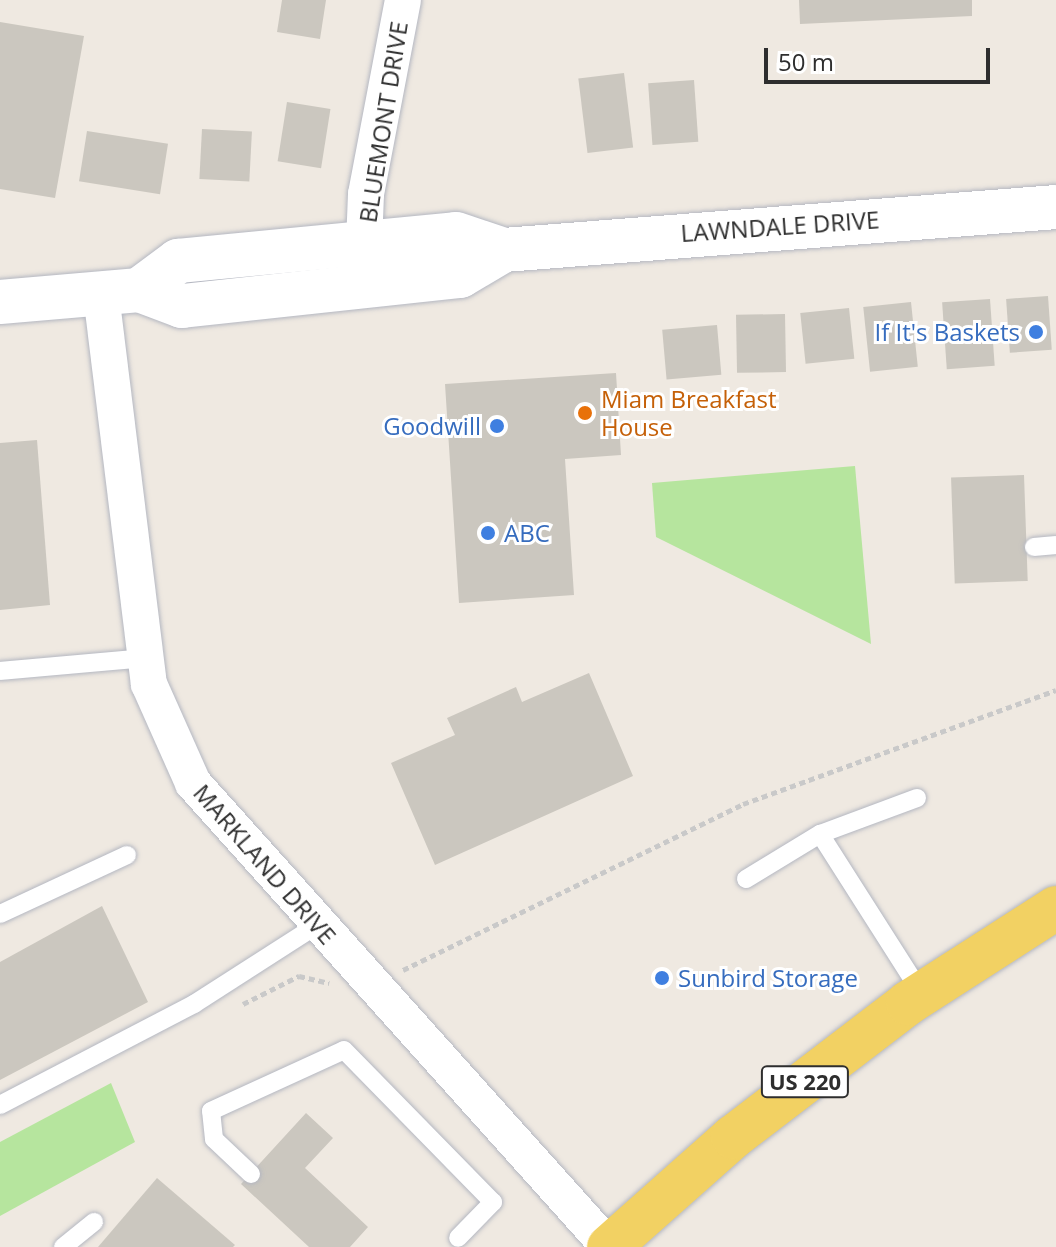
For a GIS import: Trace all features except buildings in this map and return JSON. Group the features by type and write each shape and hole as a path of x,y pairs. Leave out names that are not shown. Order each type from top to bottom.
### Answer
{"main road":[{"name":"LAWNDALE DRIVE","path":"120,292 178,261 456,234 504,250 1056,207"},
{"name":"LAWNDALE DRIVE","path":"0,302 120,292 182,306 380,288 460,276 504,250"},
{"name":"US 220","path":"609,1247 733,1137 922,994 1056,908"}],"street":[{"name":"BLUEMONT DRIVE","path":"364,244 366,194 403,0"},
{"name":"MARKLAND DRIVE","path":"120,292 145,658 164,727 193,783 371,986 609,1247"}],"lane":[{"path":"1034,547 1056,545"},
{"path":"0,671 145,658"},
{"path":"746,879 820,834 917,798"},
{"path":"820,834 922,994"},
{"path":"0,914 127,855"},
{"path":"0,1105 194,1004 317,925"},
{"path":"251,1174 214,1139 211,1111 344,1050 493,1202 458,1238"},
{"path":"63,1247 94,1222"}],"path":[{"path":"371,986 743,804 1056,690"}],"green space":[{"path":"855,466 871,644 656,537 652,483"},
{"path":"111,1083 135,1142 0,1216 0,1142"}],"place":[{"name":"If It's Baskets","path":"1036,332"},
{"name":"Miam Breakfast House","path":"585,413"},
{"name":"Goodwill","path":"497,426"},
{"name":"ABC","path":"488,533"},
{"name":"Sunbird Storage","path":"662,978"}]}
